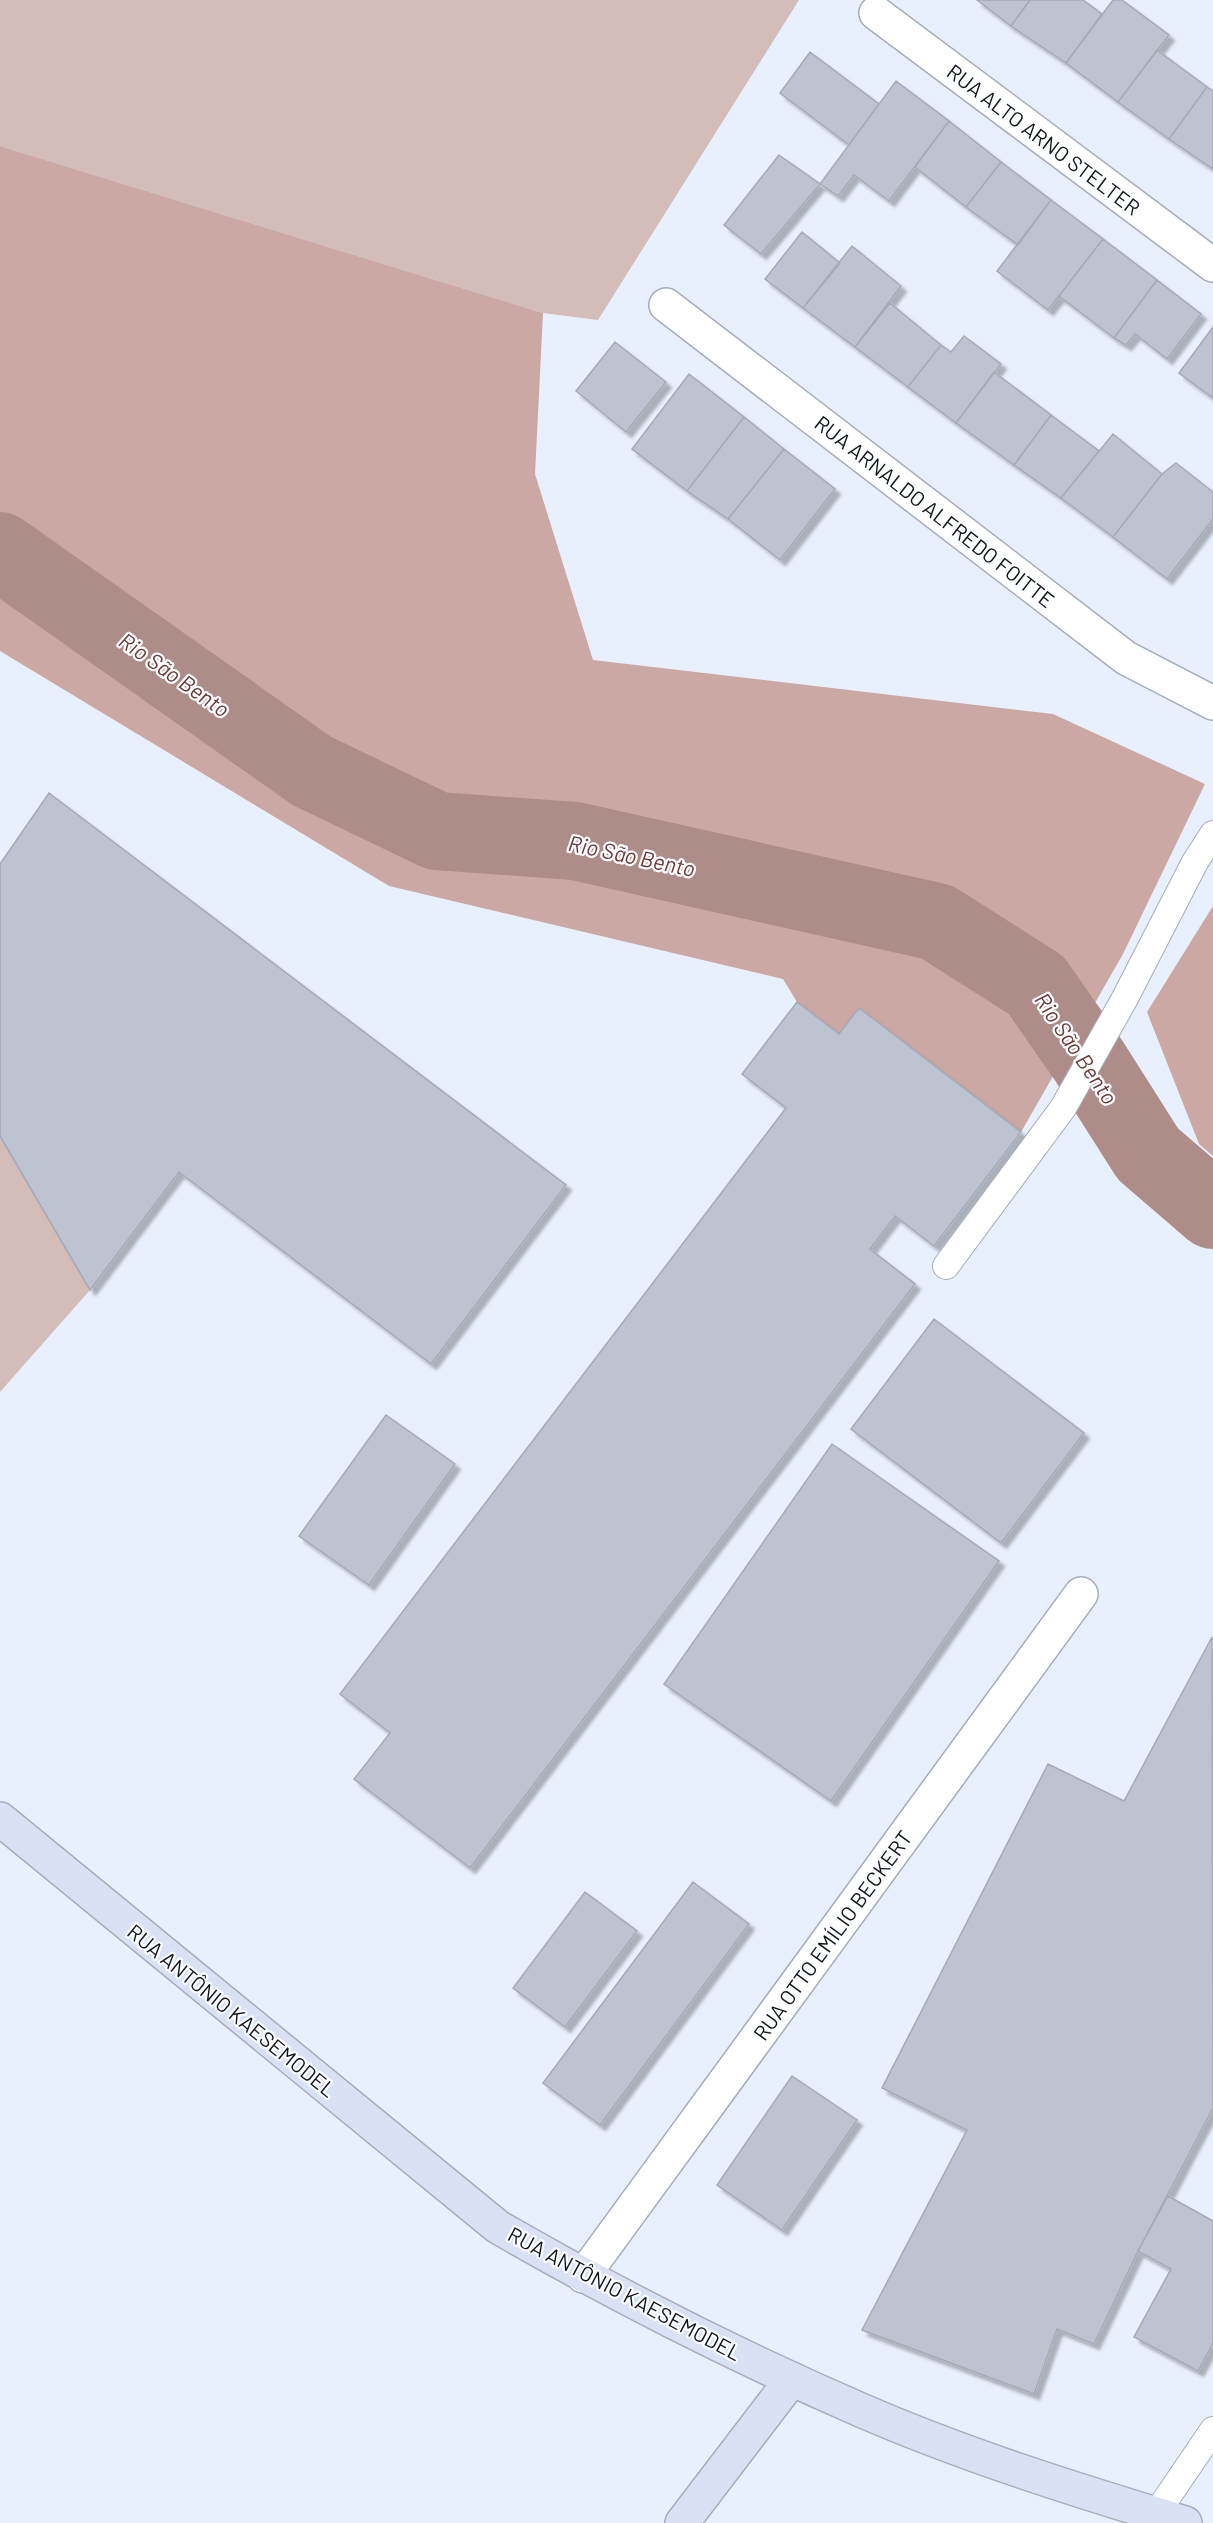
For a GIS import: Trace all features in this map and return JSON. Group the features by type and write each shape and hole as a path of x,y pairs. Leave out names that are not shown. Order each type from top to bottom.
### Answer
{"main road":[{"name":"RUA ANTÔNIO KAESEMODEL","path":"0,1819 498,2227 583,2276 792,2379 865,2412 962,2450 1171,2519"},
{"path":"682,2523 792,2379"}],"street":[{"name":"RUA ALTO ARNO STELTER","path":"876,13 1213,265"},
{"name":"RUA ARNALDO ALFREDO FOITTE","path":"666,305 1126,658 1213,703"},
{"name":"RUA OTTO EMÍLIO BECKERT","path":"583,2276 1081,1594"}],"lane":[{"path":"946,1266 1063,1108 1213,834"},
{"path":"1171,2519 1213,2430"}],"shaded area":[{"path":"0,0 799,0 598,320 543,313 0,146"},
{"path":"0,146 543,313 535,474 593,660 1053,714 1205,784 1123,954 1021,1132 859,1008 839,1034 797,1002 783,979 389,886 0,651"},
{"path":"1213,906 1213,1156 1199,1144 1147,1012"},
{"path":"0,1136 90,1290 0,1392"}],"building":[{"path":"977,0 1030,0 1011,26"},
{"path":"1030,0 1083,0 1102,14 1066,63 1011,26"},
{"path":"1113,0 1122,0 1169,35 1118,102 1066,63"},
{"path":"1157,50 1207,87 1169,139 1118,102"},
{"path":"810,52 879,104 849,145 780,93"},
{"path":"896,81 949,121 889,201 854,175 838,196 820,184"},
{"path":"1207,87 1213,91 1213,169 1169,139"},
{"path":"949,121 1001,162 966,207 915,167"},
{"path":"779,155 820,184 761,254 724,225"},
{"path":"1001,162 1051,200 1018,245 966,207"},
{"path":"1051,200 1103,239 1048,310 997,271"},
{"path":"802,232 840,263 803,308 765,279"},
{"path":"1103,239 1157,280 1114,338 1059,296"},
{"path":"852,246 901,286 855,347 803,308"},
{"path":"1157,280 1201,314 1167,359 1135,334 1126,345 1114,338"},
{"path":"890,303 941,345 908,387 855,347"},
{"path":"1213,327 1213,398 1179,373"},
{"path":"964,336 1001,364 956,423 908,387 941,345 951,352"},
{"path":"615,342 666,382 626,432 576,391"},
{"path":"994,372 1051,415 1014,465 956,423"},
{"path":"689,374 744,417 687,491 632,449"},
{"path":"1051,415 1099,451 1061,498 1014,465"},
{"path":"744,417 784,449 728,519 687,491"},
{"path":"1113,434 1162,474 1113,537 1061,498"},
{"path":"784,449 835,489 780,560 728,519"},
{"path":"1176,463 1213,492 1213,519 1167,579 1113,537 1162,474"},
{"path":"49,793 566,1185 431,1364 179,1172 90,1290 0,1136 0,864"},
{"path":"797,1002 839,1034 859,1008 1021,1132 934,1246 895,1216 870,1249 915,1284 470,1868 354,1779 390,1733 340,1694 786,1108 742,1074"},
{"path":"934,1319 1084,1433 1001,1543 851,1429"},
{"path":"386,1415 455,1464 369,1585 299,1536"},
{"path":"832,1444 999,1561 831,1801 664,1684"},
{"path":"1212,1637 1213,2108 1138,2251 1094,2344 1057,2329 1034,2394 862,2330 967,2130 882,2088 1048,1764 1124,1801"},
{"path":"693,1882 749,1924 600,2125 543,2083"},
{"path":"585,1892 637,1931 565,2027 513,1988"},
{"path":"792,2076 857,2120 782,2230 717,2185"},
{"path":"1168,2196 1213,2221 1213,2343 1198,2371 1134,2337 1171,2269 1138,2251"}],"waterway":[{"name":"Rio São Bento","path":"0,551 312,771 437,831 575,841 937,922 1036,985 1089,1061 1148,1154 1213,1210"}]}
